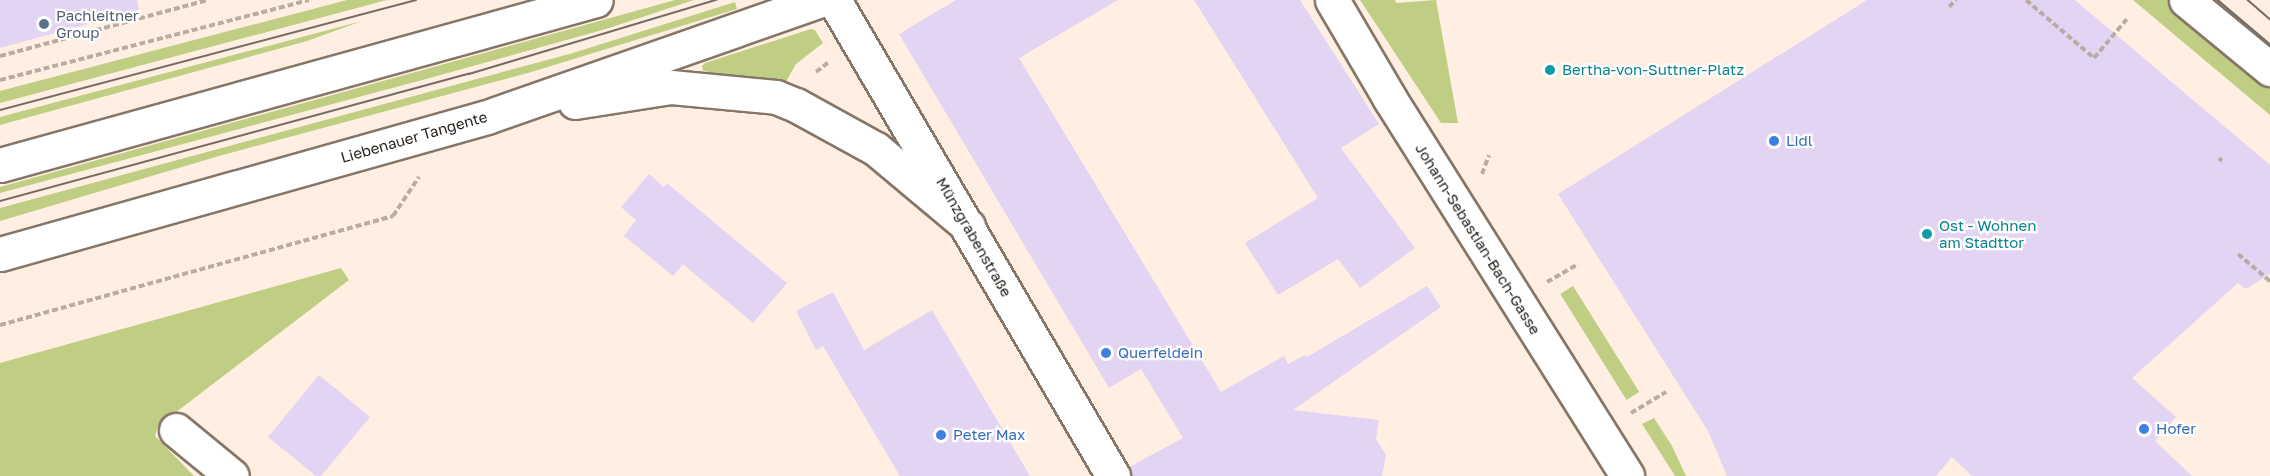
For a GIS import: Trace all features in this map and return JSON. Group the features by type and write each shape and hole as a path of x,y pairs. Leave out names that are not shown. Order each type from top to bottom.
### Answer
{"main road":[{"path":"0,165 559,7 596,0"},
{"name":"Liebenauer Tangente","path":"0,254 487,117 821,0"},
{"name":"Münzgrabenstraße","path":"834,0 1113,476"},
{"name":"Johann-Sebastian-Bach-Gasse","path":"1332,0 1390,99 1628,476"},
{"path":"2187,0 2270,69"},
{"path":"487,117 671,87 776,97 796,105 876,149 968,226"},
{"path":"176,430 232,476"}],"path":[{"path":"0,56 208,0"},
{"path":"0,80 309,0"},
{"path":"1949,7 1956,0"},
{"path":"2026,0 2094,58 2127,19"},
{"path":"1480,178 1489,155"},
{"path":"0,326 393,216 420,176"},
{"path":"2238,254 2270,281"},
{"path":"1550,280 1578,264"},
{"path":"1634,411 1665,392"}],"green space":[{"path":"347,0 387,0 0,103 0,91"},
{"path":"675,0 694,0 606,29 0,193 0,187"},
{"path":"1360,0 1395,0 1396,3 1436,0 1458,123 1441,123"},
{"path":"2133,0 2167,0 2270,86 2270,115"},
{"path":"735,2 737,9 528,73 219,156 0,221 0,208 573,53"},
{"path":"362,21 307,41 0,125 0,117"},
{"path":"811,29 815,30 823,43 796,64 784,85 703,71 702,66 705,63"},
{"path":"341,268 349,280 158,426 155,436 194,476 0,476 0,363"},
{"path":"1573,286 1639,392 1627,400 1560,294"},
{"path":"1654,418 1672,446 1686,476 1675,476 1642,424"}],"building":[{"name":"Pachleitner Group","path":"0,0 137,0 139,10 0,48"},
{"path":"956,0 1118,0 1019,58 1221,392 1284,356 1288,364 1305,355 1307,357 1427,286 1441,307 1293,410 1379,420 1376,439 1386,455 1382,476 1132,476 1129,467 1183,438 1141,369 1109,388 899,34"},
{"path":"1194,0 1300,0 1379,124 1341,148 1415,248 1360,288 1338,259 1278,295 1245,243 1318,198"},
{"name":"Ost - Wohnen am Stadttor","path":"1867,0 2075,0 2270,165 2270,274 2246,289 2238,283 2132,378 2176,417 2155,441 2192,476 1972,476 1952,457 1936,476 1727,476 1708,431 1558,194"},
{"path":"649,174 664,187 667,183 787,283 753,323 683,264 673,276 624,236 636,220 621,207"},
{"path":"833,292 864,350 932,310 1030,476 900,476 823,346 816,350 796,311"},
{"path":"319,375 370,417 321,476 316,476 268,437"}],"tram line":[{"path":"0,110 416,0"},
{"path":"0,201 469,74 716,0"},
{"path":"2218,0 2270,44"},
{"path":"2248,0 2270,19"}],"place":[{"name":"Pachleitner Group","path":"44,24"},
{"name":"Bertha-von-Suttner-Platz","path":"1550,70"},
{"name":"Lidl","path":"1774,141"},
{"name":"Ost - Wohnen am Stadttor","path":"1927,234"},
{"name":"Querfeldein","path":"1106,353"},
{"name":"Hofer","path":"2144,429"},
{"name":"Peter Max","path":"941,435"}]}
